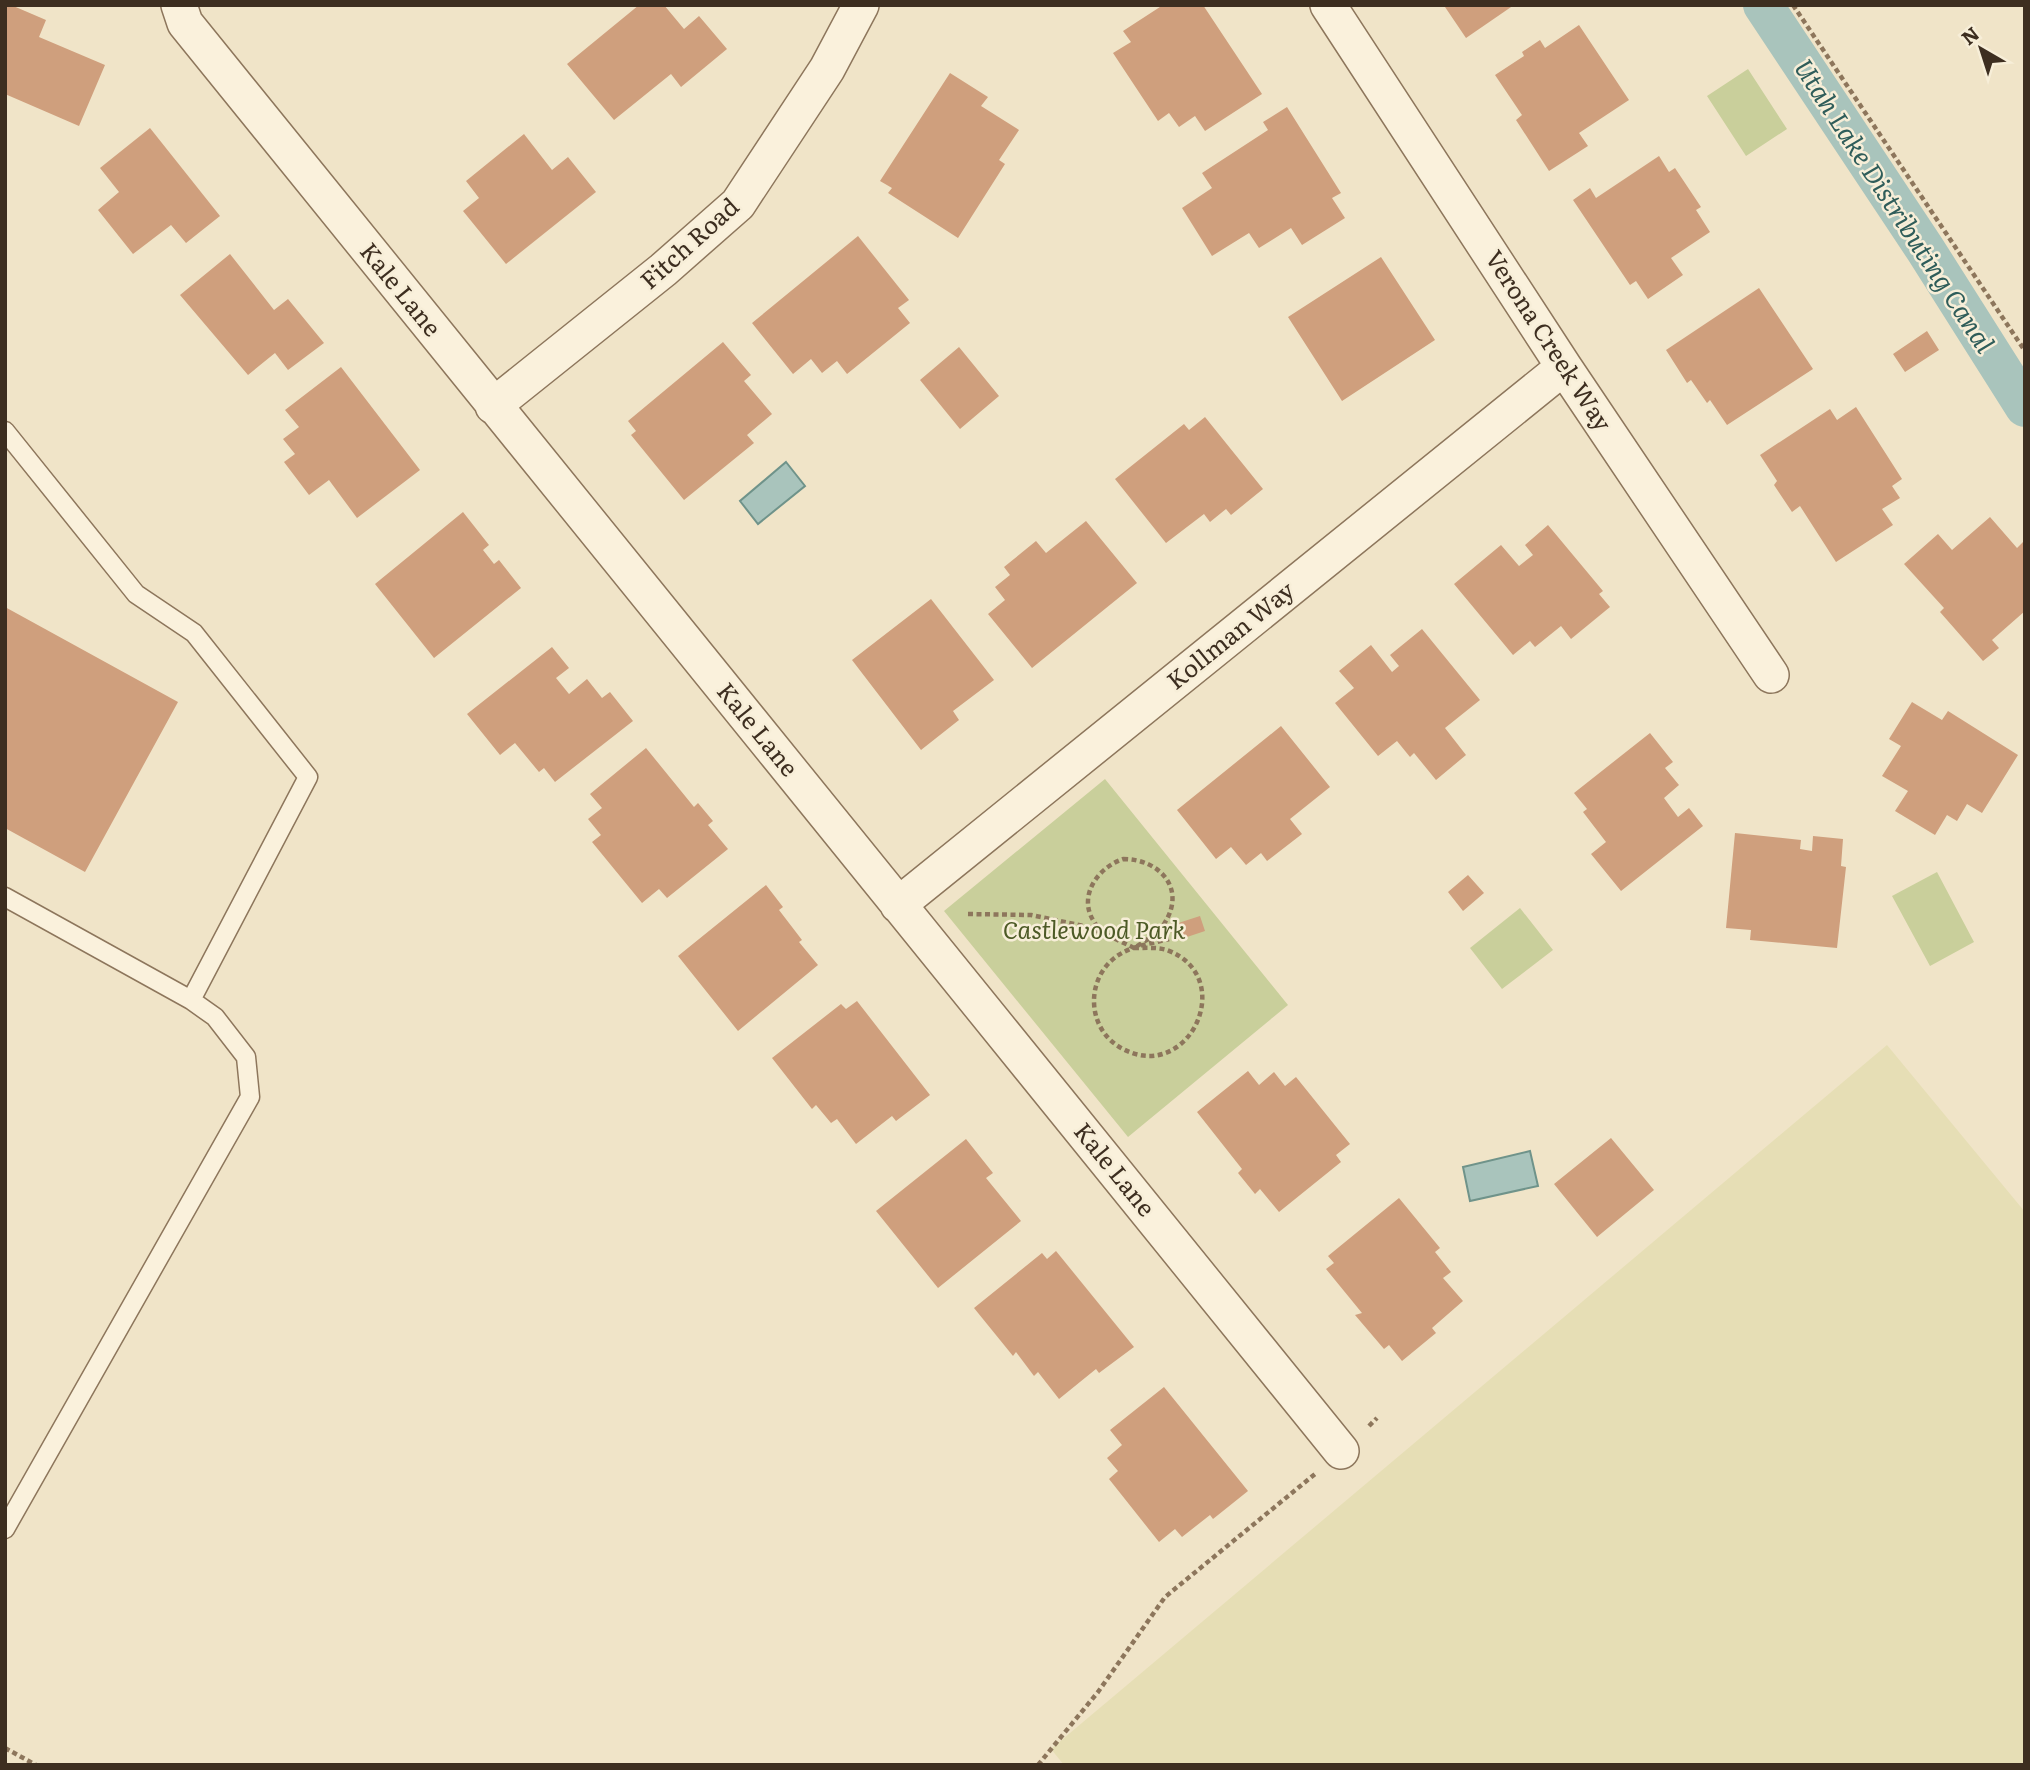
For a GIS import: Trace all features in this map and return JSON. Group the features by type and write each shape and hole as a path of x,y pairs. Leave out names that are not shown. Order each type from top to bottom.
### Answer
{"street":[{"name":"Kale Lane","path":"179,5 185,23 1341,1451"},
{"name":"Fitch Road","path":"494,406 663,270 738,204 827,69 861,5"},
{"name":"Verona Creek Way","path":"1328,5 1564,367 1771,675"},
{"name":"Kollman Way","path":"898,905 1564,367"}],"lane":[{"path":"5,431 136,594 194,633 308,777 191,1000"},
{"path":"5,897 191,1000 215,1017 246,1057 250,1097 5,1529"}],"path":[{"path":"1793,5 2025,351"},
{"path":"1109,936 1098,927 1088,900 1098,873 1109,864 1123,859 1151,863 1162,872 1170,885 1170,913 1163,926 1135,948"},
{"path":"968,914 1031,915 1088,927 1135,948 1165,949 1181,958 1194,971 1200,985 1202,1007 1196,1027 1178,1046 1161,1054 1142,1056 1124,1051 1111,1042 1101,1030 1095,1016 1093,1000 1096,985 1102,970 1122,953 1135,948 1169,939"},
{"path":"1038,1765 1098,1692 1165,1597 1377,1418"},
{"path":"5,1748 36,1765"}],"shaded area":[{"path":"1887,1045 2025,1212 2025,1765 1064,1765 1051,1749"}],"green space":[{"path":"1748,69 1787,129 1746,156 1707,96"},
{"name":"Castlewood Park","path":"1105,779 1288,1005 1128,1137 944,911"},
{"path":"1937,872 1974,942 1930,966 1892,896"},
{"path":"1520,908 1553,950 1502,989 1470,948"}],"water":[{"path":"786,462 805,486 758,524 740,501"},
{"path":"1530,1151 1538,1186 1470,1201 1463,1167"}],"building":[{"path":"5,5 46,20 39,37 105,65 79,126 5,94"},
{"path":"639,5 664,5 684,29 699,16 727,49 681,87 671,74 614,120 567,64"},
{"path":"1163,5 1203,5 1262,94 1205,131 1195,116 1179,127 1169,113 1158,121 1113,53 1131,42 1123,31"},
{"path":"1514,5 1466,38 1445,7"},
{"path":"1579,25 1629,100 1579,133 1588,146 1549,171 1516,120 1522,115 1495,75 1524,56 1522,52 1540,40 1545,48"},
{"path":"950,73 988,97 981,106 1019,130 999,160 1005,164 958,238 888,193 892,188 880,181"},
{"path":"1287,107 1341,193 1332,198 1345,218 1302,245 1291,228 1259,248 1249,233 1212,256 1182,208 1212,188 1202,173 1268,130 1263,122"},
{"path":"150,128 220,216 186,243 171,225 133,254 98,210 119,192 100,168"},
{"path":"524,134 552,170 568,157 596,192 506,264 463,211 479,198 466,181"},
{"path":"1659,156 1669,172 1675,168 1701,207 1696,210 1710,232 1671,258 1683,275 1648,299 1636,281 1630,285 1573,200 1590,188 1596,198"},
{"path":"858,236 909,300 898,308 910,323 847,374 837,361 822,373 811,359 793,374 752,323"},
{"path":"230,254 274,310 288,299 324,343 288,370 275,353 248,375 180,295"},
{"path":"1381,257 1435,340 1342,401 1288,317"},
{"path":"1759,288 1813,369 1727,425 1710,400 1707,403 1691,380 1687,383 1666,350"},
{"path":"1927,331 1939,350 1905,372 1893,354"},
{"path":"723,342 751,375 744,381 772,414 747,435 754,443 684,500 631,435 636,431 628,421"},
{"path":"959,347 999,396 960,429 920,380"},
{"path":"341,367 420,470 357,518 329,480 309,495 284,462 295,454 283,439 299,427 285,410"},
{"path":"1856,407 1902,479 1892,486 1900,498 1882,509 1893,525 1836,562 1800,506 1792,512 1774,485 1777,481 1760,455 1830,409 1837,420"},
{"path":"1205,417 1263,489 1231,515 1226,509 1210,522 1204,514 1166,543 1115,479 1184,424 1189,430"},
{"path":"463,512 489,545 483,550 494,564 499,560 521,588 434,658 375,584"},
{"path":"1990,517 2017,548 2023,542 2025,544 2025,611 1992,640 1999,648 1983,661 1940,612 1944,608 1904,564 1938,534 1952,550"},
{"path":"1086,521 1137,583 1032,668 988,614 1005,600 995,587 1010,575 1004,567 1036,541 1046,553"},
{"path":"1548,525 1603,591 1599,594 1610,607 1571,639 1561,626 1535,647 1530,641 1513,655 1454,584 1501,545 1519,566 1533,555 1525,545"},
{"path":"931,599 994,680 953,711 959,720 921,750 852,660"},
{"path":"5,607 178,702 85,872 5,828"},
{"path":"1422,629 1480,700 1445,728 1466,755 1436,780 1414,753 1410,757 1397,741 1378,756 1335,703 1354,688 1339,671 1371,645 1392,672 1399,666 1390,655"},
{"path":"552,647 569,668 556,678 569,694 587,679 602,698 610,692 633,721 555,782 544,768 539,772 515,743 500,755 467,714"},
{"path":"1912,702 1942,720 1948,711 2018,755 1982,813 1967,804 1957,821 1947,815 1935,835 1895,811 1908,791 1882,776 1901,746 1889,739"},
{"path":"1281,726 1330,787 1290,819 1302,834 1267,861 1261,853 1246,865 1231,847 1216,859 1177,810"},
{"path":"1650,733 1673,762 1665,768 1679,785 1664,798 1678,817 1689,808 1703,826 1621,891 1591,854 1606,842 1583,812 1587,809 1574,793"},
{"path":"646,748 694,807 698,803 713,821 708,825 728,849 667,898 659,889 642,903 592,842 601,835 588,819 602,808 590,794"},
{"path":"1735,833 1801,840 1800,849 1812,851 1813,836 1843,839 1841,866 1846,867 1837,948 1750,940 1751,930 1726,928"},
{"path":"1468,875 1484,893 1463,911 1448,892"},
{"path":"766,885 783,907 779,910 802,940 799,942 818,965 738,1031 678,956"},
{"path":"1200,916 1205,931 1175,941 1169,926"},
{"path":"857,1001 930,1095 896,1121 892,1116 856,1144 837,1119 831,1123 816,1105 812,1109 772,1058 841,1004 846,1009"},
{"path":"1248,1071 1259,1085 1274,1072 1285,1086 1296,1077 1350,1144 1336,1155 1341,1162 1279,1212 1260,1189 1255,1194 1238,1173 1242,1169 1197,1112"},
{"path":"1611,1138 1654,1190 1597,1237 1554,1184"},
{"path":"966,1139 993,1173 986,1178 1021,1221 938,1288 876,1211"},
{"path":"1399,1198 1440,1248 1435,1252 1451,1272 1443,1278 1463,1301 1432,1328 1436,1333 1402,1361 1389,1345 1384,1349 1355,1315 1362,1313 1326,1269 1334,1263 1328,1256"},
{"path":"1056,1251 1134,1347 1099,1373 1096,1369 1059,1399 1038,1372 1034,1376 1016,1352 1013,1356 974,1308 1042,1253 1047,1259"},
{"path":"1164,1387 1248,1491 1213,1519 1210,1515 1182,1537 1175,1529 1159,1542 1109,1479 1118,1471 1107,1458 1122,1445 1110,1430"}],"waterway":[{"name":"Utah Lake Distributing Canal","path":"1763,5 1925,249 2025,407"}]}
